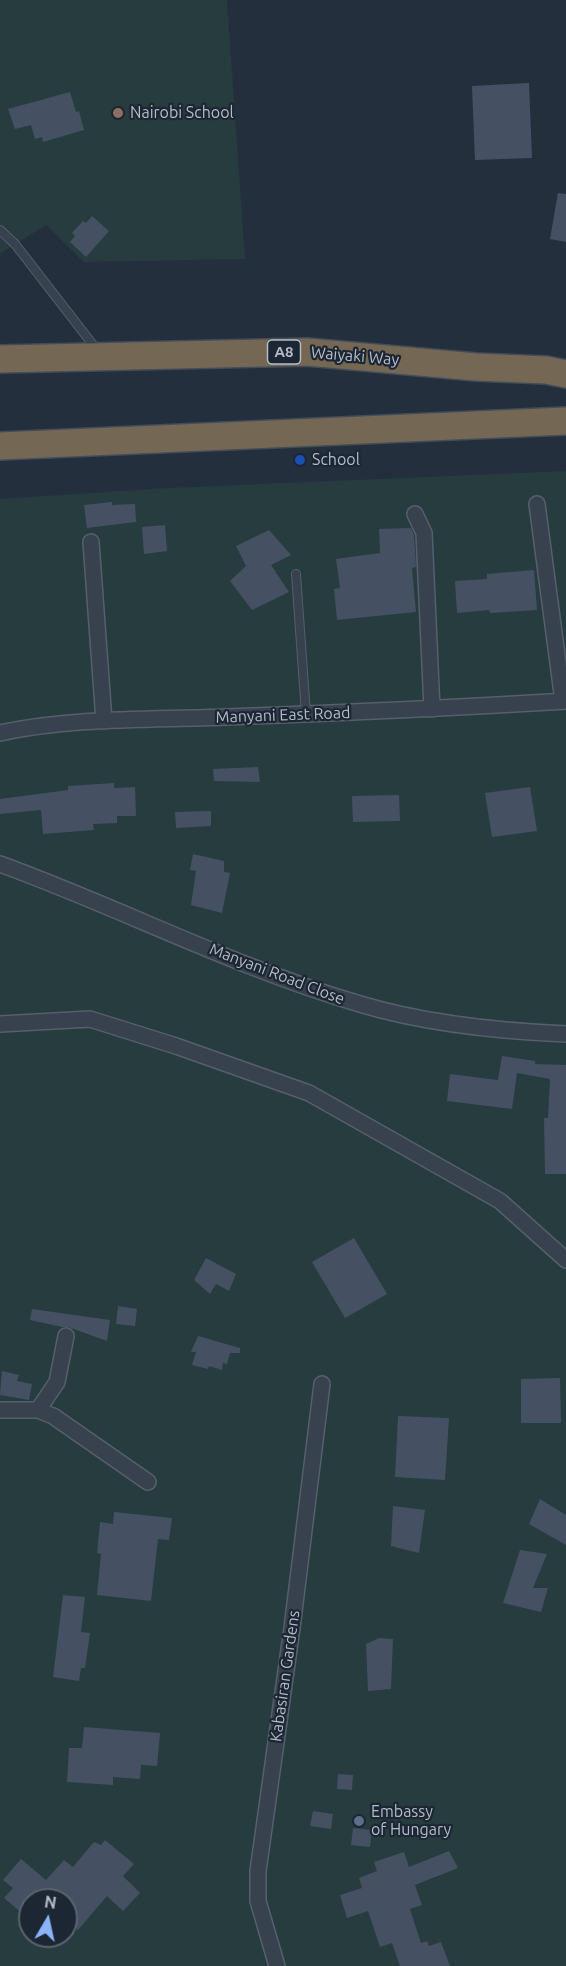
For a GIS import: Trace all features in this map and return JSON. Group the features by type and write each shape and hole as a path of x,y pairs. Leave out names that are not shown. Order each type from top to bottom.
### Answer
{"highway":[{"name":"Waiyaki Way","path":"0,359 307,352 476,367 546,370 566,374"},
{"path":"0,446 566,421"}],"street":[{"path":"537,504 564,701"},
{"path":"416,514 424,533 432,709"},
{"path":"91,542 104,721"},
{"name":"Manyani East Road","path":"0,733 22,728 104,721 432,709 564,701"},
{"name":"Manyani Road Close","path":"0,864 289,982 362,1005 431,1021 525,1032 566,1034"},
{"path":"0,1024 90,1019 176,1046 309,1094 500,1201 566,1260"},
{"path":"38,1410 57,1382 66,1336"},
{"name":"Kabasiran Gardens","path":"278,1966 258,1900 258,1871 292,1628 322,1384"},
{"path":"0,1410 38,1410 53,1416 148,1482"}],"lane":[{"path":"0,230 15,244 102,356"},
{"path":"296,574 306,714"}],"green space":[{"name":"Nairobi School","path":"0,0 227,0 245,259 84,262 46,225 0,254"},
{"path":"566,471 566,1966 0,1966 0,499 168,488"}],"building":[{"path":"529,83 532,158 475,160 472,86"},
{"path":"70,92 76,112 79,111 84,130 43,142 42,137 35,139 31,125 15,129 8,109"},
{"path":"558,193 566,194 566,242 550,239"},
{"path":"92,216 109,231 86,257 70,242 75,236 72,233 83,221 86,223"},
{"path":"112,502 112,505 135,504 136,522 87,528 84,505"},
{"path":"165,525 167,551 144,554 142,527"},
{"path":"411,528 414,535 416,567 412,568 416,612 337,620 334,589 340,588 336,559 380,553 379,529"},
{"path":"269,530 291,555 271,565 289,592 252,610 230,581 246,566 236,546"},
{"path":"534,570 537,610 457,613 455,581 487,579 487,574"},
{"path":"258,767 260,782 214,781 213,769"},
{"path":"114,783 114,788 135,787 136,816 117,816 117,823 93,824 94,830 43,834 41,810 0,814 0,799 68,790 68,786"},
{"path":"530,787 537,831 492,837 485,793"},
{"path":"399,795 400,821 353,822 352,796"},
{"path":"211,811 211,826 176,828 175,812"},
{"path":"193,854 224,861 224,872 230,873 222,913 191,905 196,871 190,870"},
{"path":"502,1056 535,1061 535,1064 566,1065 566,1174 545,1174 544,1118 548,1118 550,1079 517,1073 512,1109 447,1101 450,1074 498,1080"},
{"path":"354,1238 387,1294 345,1318 312,1262"},
{"path":"206,1258 236,1274 229,1291 216,1284 210,1294 194,1280"},
{"path":"118,1306 137,1309 135,1326 116,1324"},
{"path":"32,1309 110,1320 107,1341 68,1327 30,1320"},
{"path":"198,1336 240,1348 240,1353 230,1353 227,1364 223,1363 222,1370 209,1366 208,1369 192,1365 196,1352 191,1352"},
{"path":"2,1371 19,1375 17,1381 32,1384 29,1400 0,1395"},
{"path":"560,1378 561,1423 521,1423 521,1379"},
{"path":"398,1416 449,1418 445,1480 395,1477"},
{"path":"540,1499 566,1515 566,1545 529,1524"},
{"path":"393,1506 425,1510 419,1553 391,1546"},
{"path":"114,1512 172,1518 169,1540 158,1539 151,1601 97,1595 101,1554 97,1553 100,1522 113,1524"},
{"path":"520,1550 547,1554 533,1588 548,1588 541,1612 503,1603"},
{"path":"63,1595 85,1597 81,1632 90,1633 85,1668 81,1668 79,1681 53,1677"},
{"path":"379,1638 393,1639 391,1689 368,1691 366,1644"},
{"path":"84,1727 160,1733 157,1766 141,1765 140,1779 113,1777 113,1785 67,1782 69,1748 82,1748"},
{"path":"338,1774 353,1775 352,1790 337,1789"},
{"path":"313,1811 333,1814 331,1829 310,1826"},
{"path":"353,1828 372,1830 370,1847 351,1845"},
{"path":"105,1840 134,1864 123,1876 140,1893 123,1911 107,1896 78,1930 78,1888 18,1888 18,1910 4,1898 13,1888 3,1880 21,1859 46,1880 64,1860 73,1867 94,1842 101,1845"},
{"path":"449,1851 458,1868 415,1885 422,1905 410,1909 421,1943 427,1941 429,1946 441,1942 450,1966 400,1966 392,1943 380,1947 368,1911 347,1918 340,1895 362,1888 359,1878 377,1871 374,1862 404,1852 409,1867"}],"place":[{"name":"Nairobi School","path":"118,113"},
{"name":"School","path":"300,460"},
{"name":"Embassy of Hungary","path":"359,1821"}]}
